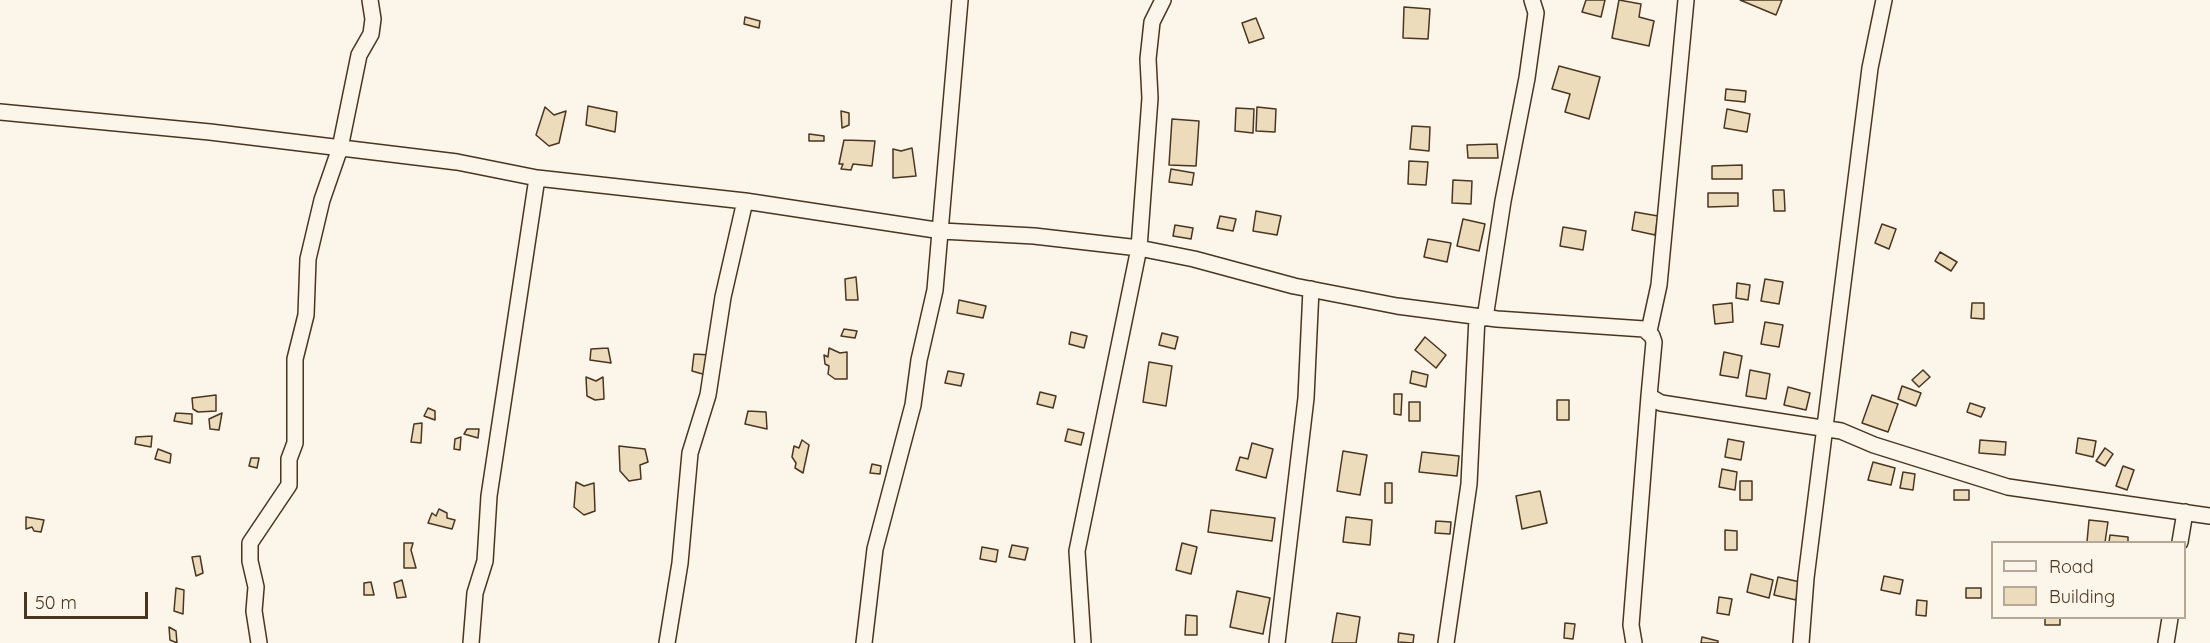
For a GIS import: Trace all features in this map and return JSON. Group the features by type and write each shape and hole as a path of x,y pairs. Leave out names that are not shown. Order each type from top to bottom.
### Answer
{"street":[{"path":"259,643 254,611 256,587 250,561 250,543 289,485 289,459 295,442 295,359 307,307 308,259 322,200 340,148 359,55 370,34 374,20 370,0"},
{"path":"864,643 875,549 913,405 919,360 935,290 942,231 960,0"},
{"path":"1083,643 1077,551 1139,248 1150,98 1148,59 1152,22 1163,0"},
{"path":"1446,643 1469,484 1481,317 1527,78 1536,13 1532,0"},
{"path":"1634,643 1631,625 1654,342 1649,331 1659,285 1686,0"},
{"path":"1801,643 1806,578 1870,68 1884,0"},
{"path":"0,112 457,162 537,178 745,201 942,231 1034,236 1139,248 1194,259 1311,290 1388,304 1481,317 1649,331"},
{"path":"471,643 475,593 485,561 489,496 537,178"},
{"path":"667,643 680,563 690,453 708,395 723,297 745,201"},
{"path":"1277,643 1306,398 1311,290"},
{"path":"1649,396 1661,403 1825,428 2008,487 2210,516"},
{"path":"2180,541 2184,512"},
{"path":"2166,643 2170,619"}],"building":[{"path":"1586,0 1605,0 1601,17 1582,12"},
{"path":"1619,0 1641,4 1639,17 1654,21 1649,46 1612,38"},
{"path":"1740,0 1782,0 1776,15"},
{"path":"1404,7 1430,9 1428,39 1403,38"},
{"path":"745,17 760,21 759,28 744,24"},
{"path":"1256,18 1264,38 1249,43 1242,23"},
{"path":"1559,66 1600,77 1589,119 1565,112 1570,94 1552,89"},
{"path":"1726,89 1746,91 1745,102 1725,100"},
{"path":"588,106 617,112 615,132 586,125"},
{"path":"545,107 554,115 566,111 559,143 549,146 536,135"},
{"path":"1257,107 1276,109 1275,132 1256,131"},
{"path":"1236,108 1254,109 1253,133 1235,131"},
{"path":"1727,109 1750,114 1747,132 1724,128"},
{"path":"841,111 849,113 849,125 842,128"},
{"path":"1172,119 1199,121 1196,166 1169,165"},
{"path":"1412,126 1430,127 1429,151 1410,149"},
{"path":"809,134 824,136 824,141 809,141"},
{"path":"844,140 875,141 872,166 853,164 851,170 841,169 843,164 839,164"},
{"path":"1497,144 1498,158 1468,158 1467,145"},
{"path":"912,148 916,176 893,178 893,149 901,151"},
{"path":"1409,161 1428,162 1426,185 1408,184"},
{"path":"1742,165 1742,179 1712,179 1712,166"},
{"path":"1171,169 1194,173 1192,185 1169,182"},
{"path":"1453,180 1472,181 1471,204 1452,203"},
{"path":"1773,190 1784,190 1785,211 1774,211"},
{"path":"1708,193 1738,193 1738,206 1708,207"},
{"path":"1256,211 1281,216 1277,235 1253,231"},
{"path":"1635,212 1658,216 1655,235 1632,230"},
{"path":"1220,216 1236,219 1233,231 1217,228"},
{"path":"1463,219 1485,224 1479,251 1457,246"},
{"path":"1882,224 1896,229 1889,249 1875,243"},
{"path":"1175,225 1193,228 1191,239 1173,236"},
{"path":"1563,227 1586,231 1583,250 1560,246"},
{"path":"1428,239 1451,243 1447,262 1424,257"},
{"path":"1940,252 1957,262 1951,271 1935,261"},
{"path":"856,277 858,300 846,300 845,279"},
{"path":"1765,279 1783,282 1779,304 1761,301"},
{"path":"1737,283 1750,285 1748,300 1736,298"},
{"path":"959,300 986,306 983,318 957,313"},
{"path":"1732,303 1733,322 1715,324 1713,305"},
{"path":"1972,303 1984,303 1984,319 1971,318"},
{"path":"1765,322 1783,325 1779,347 1761,344"},
{"path":"844,329 857,331 855,338 841,336"},
{"path":"1071,332 1087,336 1084,348 1069,344"},
{"path":"1162,333 1178,337 1175,349 1159,345"},
{"path":"1425,337 1446,355 1436,368 1415,350"},
{"path":"608,348 611,363 590,360 591,349"},
{"path":"829,348 840,353 847,352 847,379 835,379 828,374 829,366 825,364 824,355 828,357"},
{"path":"1724,352 1742,356 1738,378 1720,375"},
{"path":"694,354 710,355 706,375 692,371"},
{"path":"1149,362 1172,366 1166,406 1143,402"},
{"path":"1750,370 1770,374 1766,399 1746,396"},
{"path":"1923,370 1930,377 1919,387 1912,380"},
{"path":"948,371 964,374 961,386 945,383"},
{"path":"1412,371 1428,375 1426,387 1410,383"},
{"path":"586,377 596,381 603,377 604,399 595,400 587,396"},
{"path":"1902,386 1921,393 1916,406 1898,399"},
{"path":"1788,387 1810,393 1806,410 1784,405"},
{"path":"1040,392 1056,396 1053,408 1037,404"},
{"path":"1394,394 1402,394 1401,415 1394,414"},
{"path":"216,395 216,411 198,412 193,409 192,398"},
{"path":"1872,395 1898,404 1888,432 1862,423"},
{"path":"1557,400 1569,400 1569,420 1557,420"},
{"path":"1409,402 1420,402 1420,421 1409,421"},
{"path":"1970,403 1985,408 1981,417 1967,412"},
{"path":"428,408 435,411 435,420 424,416"},
{"path":"748,411 766,412 767,429 745,424"},
{"path":"176,413 192,414 192,424 174,421"},
{"path":"222,413 219,430 210,429 209,419"},
{"path":"422,423 421,443 411,442 414,424"},
{"path":"467,429 479,429 478,438 464,434"},
{"path":"1068,429 1084,433 1081,445 1065,441"},
{"path":"152,436 151,447 135,444 136,437"},
{"path":"461,437 460,450 454,449 455,439"},
{"path":"2078,438 2096,441 2093,457 2076,453"},
{"path":"1728,439 1744,442 1741,460 1725,457"},
{"path":"802,440 809,445 803,473 795,468 796,463 792,457 794,446 799,448"},
{"path":"1980,440 2006,442 2005,455 1979,453"},
{"path":"1252,443 1273,449 1266,478 1236,470 1240,457 1248,459"},
{"path":"619,446 645,449 648,462 640,465 641,479 629,481 620,471"},
{"path":"2105,448 2113,454 2105,466 2096,461"},
{"path":"158,449 171,454 170,463 155,459"},
{"path":"1343,451 1367,455 1360,495 1337,491"},
{"path":"1422,452 1459,456 1457,476 1419,472"},
{"path":"251,458 259,458 257,468 249,466"},
{"path":"1873,462 1895,468 1891,485 1868,480"},
{"path":"872,464 881,466 880,474 870,473"},
{"path":"2123,466 2134,470 2127,490 2116,486"},
{"path":"1722,469 1737,472 1735,490 1719,487"},
{"path":"1903,472 1915,474 1913,490 1900,488"},
{"path":"1740,481 1752,481 1752,500 1740,500"},
{"path":"576,482 584,486 594,483 595,511 584,515 574,507"},
{"path":"1385,483 1392,483 1392,503 1385,503"},
{"path":"1954,490 1969,490 1969,500 1954,500"},
{"path":"1540,491 1547,523 1522,529 1516,496"},
{"path":"439,509 447,513 447,518 455,520 452,529 428,523 432,513 436,516"},
{"path":"1211,510 1275,518 1272,541 1208,532"},
{"path":"26,517 44,520 41,532 34,531 32,527 26,529"},
{"path":"1346,517 1372,520 1370,545 1343,542"},
{"path":"2089,520 2108,522 2105,541 2087,541"},
{"path":"1436,521 1451,522 1450,534 1435,533"},
{"path":"1725,530 1737,531 1737,550 1725,550"},
{"path":"2110,535 2128,537 2128,541 2109,541"},
{"path":"404,543 413,543 411,550 416,568 404,568"},
{"path":"1182,543 1197,547 1191,574 1176,570"},
{"path":"1012,545 1028,548 1025,560 1009,557"},
{"path":"982,547 998,550 996,562 980,559"},
{"path":"200,556 203,573 196,576 192,557"},
{"path":"1751,574 1773,580 1769,598 1747,592"},
{"path":"1884,576 1903,580 1900,594 1881,590"},
{"path":"1778,577 1800,582 1796,600 1774,595"},
{"path":"402,580 406,597 397,598 394,583"},
{"path":"371,582 374,595 364,595 364,583"},
{"path":"176,588 184,590 183,614 174,611"},
{"path":"1966,588 1981,588 1981,598 1966,598"},
{"path":"1237,591 1270,598 1263,634 1230,627"},
{"path":"1719,597 1732,599 1729,615 1717,613"},
{"path":"1917,600 1927,601 1926,616 1916,615"},
{"path":"1337,613 1360,617 1356,643 1332,643"},
{"path":"1186,615 1197,616 1197,635 1185,635"},
{"path":"2045,619 2060,619 2060,625 2045,625"},
{"path":"1565,623 1575,624 1573,639 1564,638"},
{"path":"169,627 176,631 177,643 170,640"},
{"path":"1399,633 1414,635 1413,643 1398,642"},
{"path":"1702,637 1718,641 1718,643 1701,643"}]}
